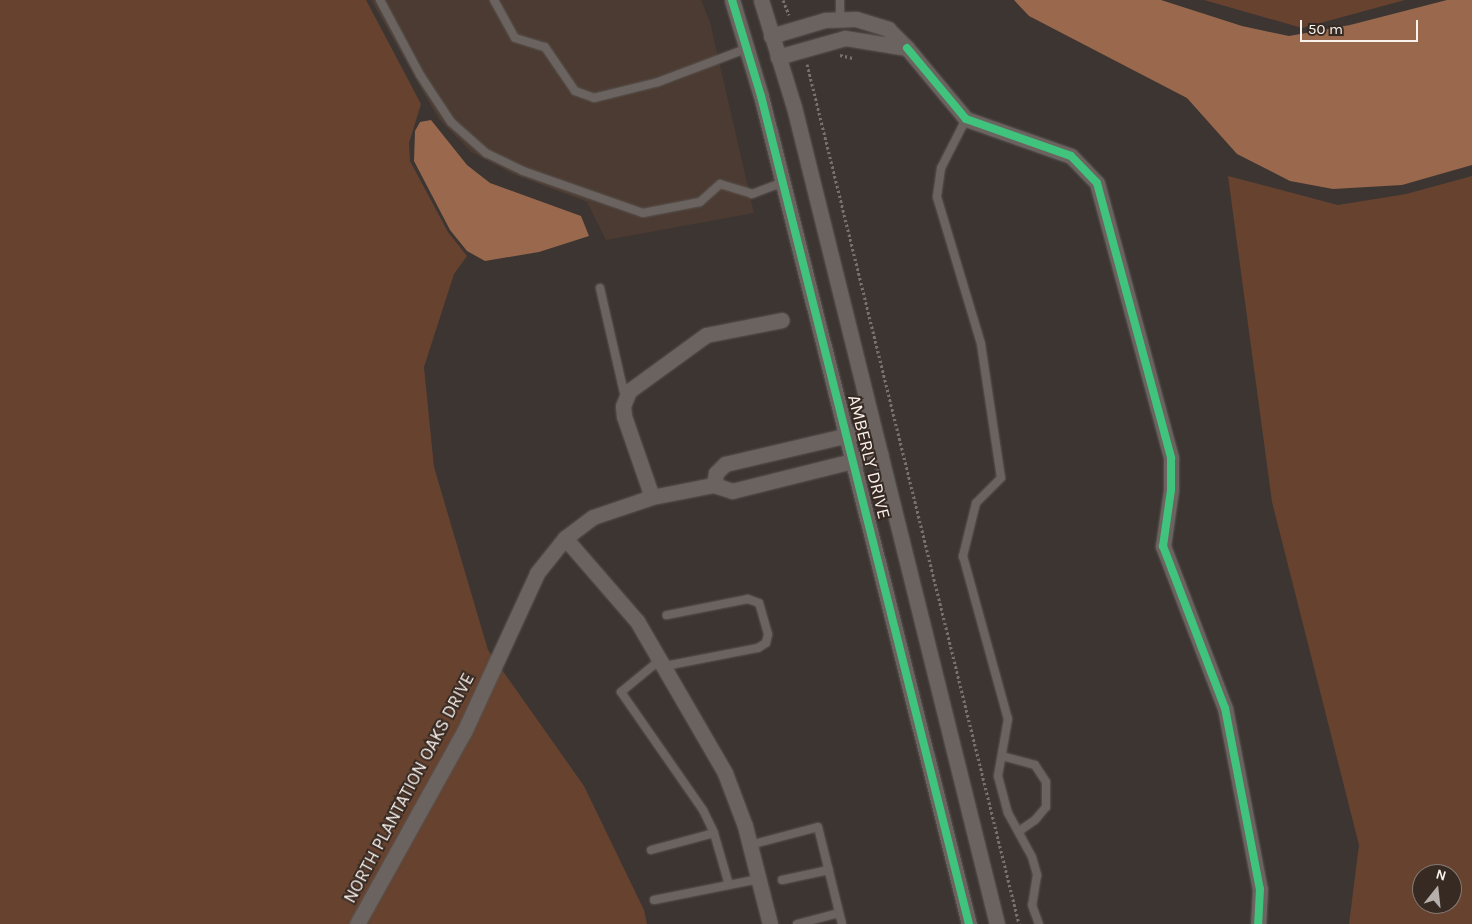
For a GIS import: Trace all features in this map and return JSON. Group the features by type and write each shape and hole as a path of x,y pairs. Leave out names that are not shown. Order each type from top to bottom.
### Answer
{"street":[{"name":"AMBERLY DRIVE","path":"732,0 749,48 849,436 969,924"},
{"name":"AMBERLY DRIVE","path":"761,0 794,108 997,924"},
{"path":"749,48 772,38 840,18 864,20 888,29 907,48 966,119 1072,156 1097,183 1171,458 1171,490 1163,546 1225,708 1260,889 1258,924"},
{"path":"840,18 845,38"},
{"path":"778,57 845,38 907,48"},
{"path":"652,497 624,416 625,399 637,383 656,374 706,336 782,320"},
{"path":"874,429 725,464 716,473 714,485 732,491 880,454"},
{"name":"NORTH PLANTATION OAKS DRIVE","path":"357,924 464,732 520,606 537,574 565,538 594,517 652,497 714,485"},
{"path":"565,538 637,621 663,662 724,773 750,845 770,924"}],"lane":[{"path":"380,0 420,75 451,122 486,153 523,171 643,213 700,202 720,184 752,194 783,182"},
{"path":"494,0 515,38 545,47 575,91 594,98 658,82 749,48"},
{"path":"840,0 840,18"},
{"path":"966,119 941,168 937,197 981,344 1001,478 976,503 963,556 1008,720 998,776 1008,813 1032,857 1037,875 1032,905 1039,924"},
{"path":"600,288 625,399"},
{"path":"667,615 748,599 759,603 768,634 766,643 758,648 663,662 622,692 703,810 714,833 729,885"},
{"path":"1002,756 1035,765 1046,782 1046,808 1035,820 1019,831"},
{"path":"750,845 818,827 842,924"},
{"path":"651,850 714,833"},
{"path":"782,880 829,870"},
{"path":"654,900 759,880"},
{"path":"797,924 839,913"}],"path":[{"path":"836,54 853,58"},
{"path":"812,59 806,64 1019,924"}],"shaded area":[{"path":"0,0 366,0 421,104 409,143 410,161 448,232 467,256 454,274 424,367 434,467 488,650 584,786 644,910 647,924 0,924"},
{"path":"371,0 701,0 710,22 754,213 606,240 587,202 513,174 471,152 438,118"},
{"path":"1014,0 1161,0 1242,26 1289,36 1350,25 1447,0 1472,0 1472,165 1402,185 1333,189 1290,181 1237,154 1187,98 1029,16"},
{"path":"1204,0 1405,0 1302,28"},
{"path":"431,120 467,165 490,183 581,216 589,236 539,252 485,261 467,251 450,230 414,161 415,131 420,122"},
{"path":"1228,176 1338,205 1406,194 1472,176 1472,924 1349,924 1359,845 1272,502"}],"cycle path":[{"path":"732,0 761,96 969,924"},
{"path":"907,48 966,119 1071,156 1097,183 1171,458 1171,490 1163,546 1225,708 1260,889 1258,924"}]}
